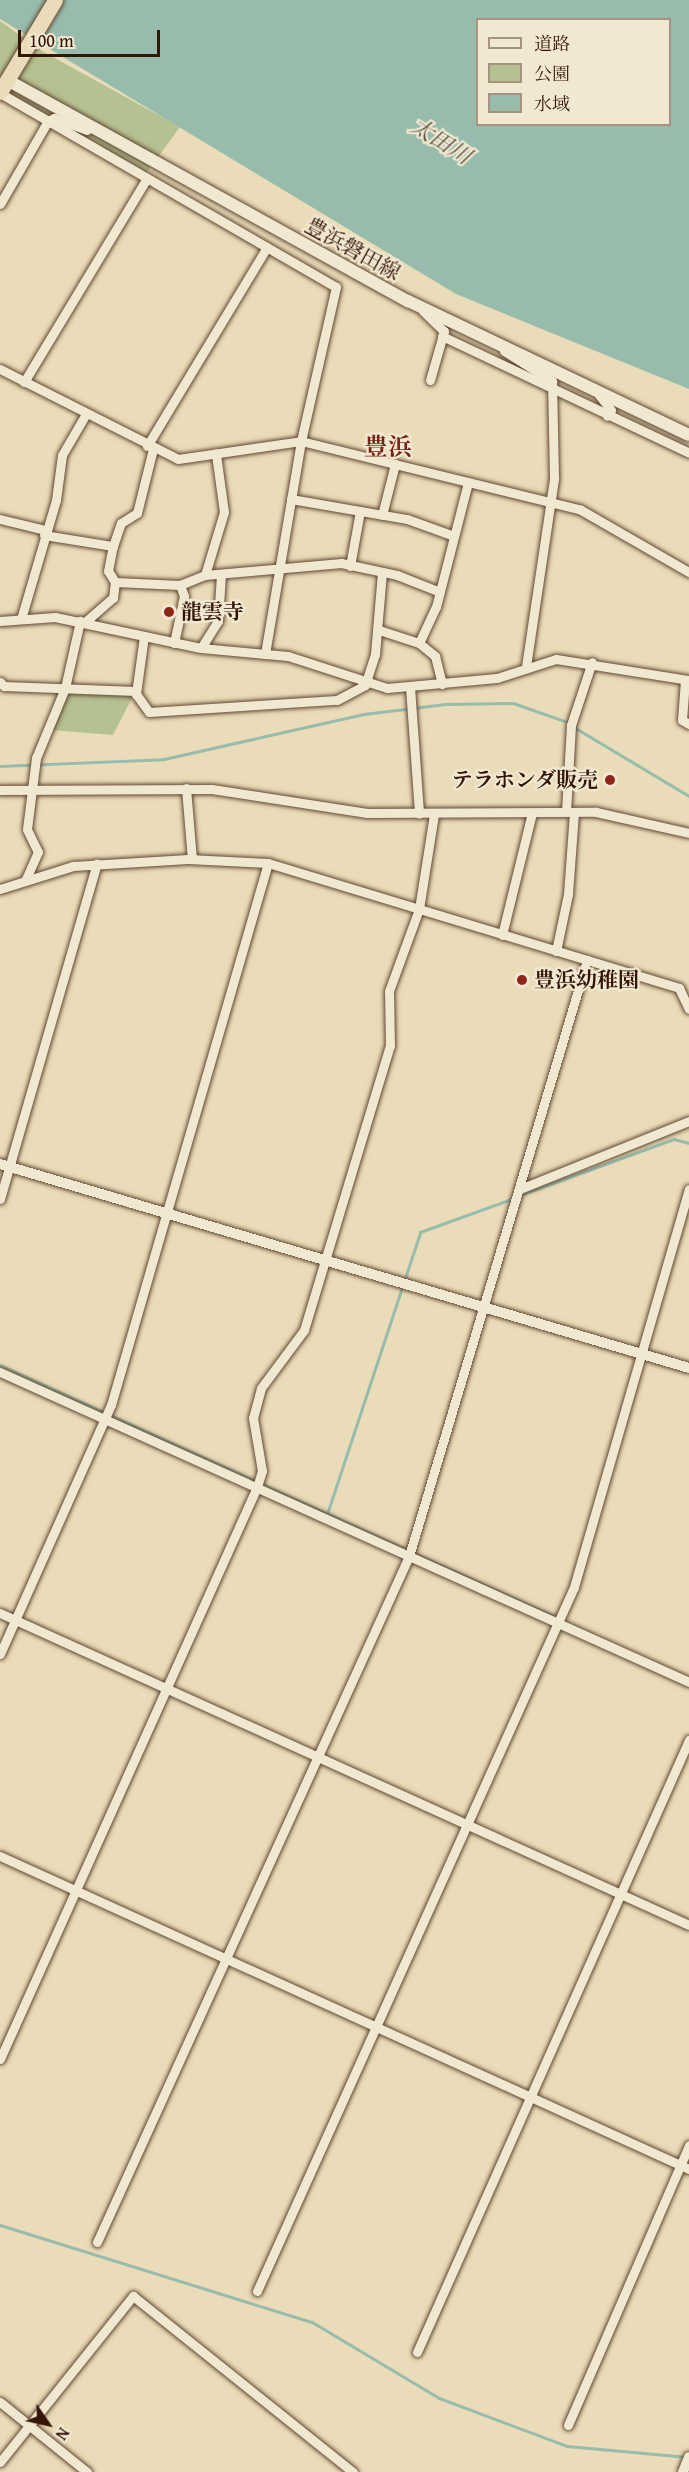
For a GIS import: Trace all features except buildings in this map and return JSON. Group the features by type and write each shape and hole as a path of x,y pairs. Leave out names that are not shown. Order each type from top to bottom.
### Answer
{"highway":[{"path":"5,84 55,0"}],"main road":[{"name":"豊浜磐田線","path":"5,84 115,137 414,304 689,435"}],"street":[{"path":"5,84 48,121 336,287 302,441 265,654"},
{"path":"48,121 66,121 115,137"},
{"path":"0,204 48,121"},
{"path":"24,382 147,178"},
{"path":"25,881 38,852 27,830 35,789 40,742 64,688 82,622 113,598 115,582 108,571 113,546 121,523 137,513 150,447 267,247"},
{"path":"414,304 443,329 430,380"},
{"path":"442,336 689,453"},
{"path":"496,343 552,381 551,502 526,666"},
{"path":"0,369 150,447 178,459 302,441 581,510 689,572"},
{"path":"596,391 611,410 607,416"},
{"path":"21,619 44,532 56,500 62,455 86,414"},
{"path":"205,575 224,513 216,454"},
{"path":"382,515 395,464"},
{"path":"419,643 440,592 468,482"},
{"path":"291,500 382,515 454,536"},
{"path":"350,566 360,511"},
{"path":"0,519 44,532 113,546"},
{"path":"115,582 180,585 205,575 278,573 350,566 382,572 440,592"},
{"path":"144,636 136,691 138,703 149,712 337,700 365,685 379,630 382,572"},
{"path":"201,648 218,621 221,575"},
{"path":"174,644 184,596 180,585"},
{"path":"0,621 21,619 82,622 174,644 288,656 365,685 410,687 442,684 497,678 526,666 556,659 592,662 687,680 682,720 689,724"},
{"path":"379,630 419,643 435,656 442,684"},
{"path":"556,951 567,894 572,724 592,662"},
{"path":"410,687 419,814"},
{"path":"1,688 136,691"},
{"path":"0,790 186,788 255,793 366,813 570,812 620,815 689,833"},
{"path":"186,788 192,859"},
{"path":"502,935 532,813"},
{"path":"0,2059 257,1487 262,1471 253,1419 261,1388 304,1330 326,1261 390,1046 391,983 419,909 434,814"},
{"path":"0,889 97,864 192,859 268,863 679,988 689,1009"},
{"path":"0,1654 105,1420 169,1215 268,863"},
{"path":"0,1199 5,1165 97,864"},
{"path":"97,2242 409,1556 587,960"},
{"path":"520,1189 689,1121"},
{"path":"5,1165 689,1368"},
{"path":"257,2291 574,1587 689,1190"},
{"path":"0,1371 689,1682"},
{"path":"0,1613 689,1925"},
{"path":"417,2352 528,2097 689,1740"},
{"path":"0,1856 685,2167"},
{"path":"568,2425 685,2167 689,2145"},
{"path":"0,2462 133,2296 346,2470"},
{"path":"0,2402 87,2472"},
{"path":"683,2472 689,2457"}],"green space":[{"path":"0,21 42,51 180,127 144,176 0,90"},
{"path":"66,691 134,694 113,735 50,730"}],"water":[{"name":"太田川","path":"0,0 689,0 689,389 456,294 0,19"}],"waterway":[{"path":"0,766 164,759 364,714 445,704 513,703 567,722"},
{"path":"577,729 689,796"},
{"path":"520,1195 674,1139 689,1143"},
{"path":"327,1514 420,1232 514,1198"},
{"path":"0,1365 553,1616"},
{"path":"0,2225 312,2322 439,2398 567,2446 687,2457"}],"place":[{"name":"龍雲寺","path":"169,612"},
{"name":"テラホンダ販売","path":"610,780"},
{"name":"豊浜幼稚園","path":"522,980"}],"district":[{"name":"豊浜","path":"388,447"}]}
